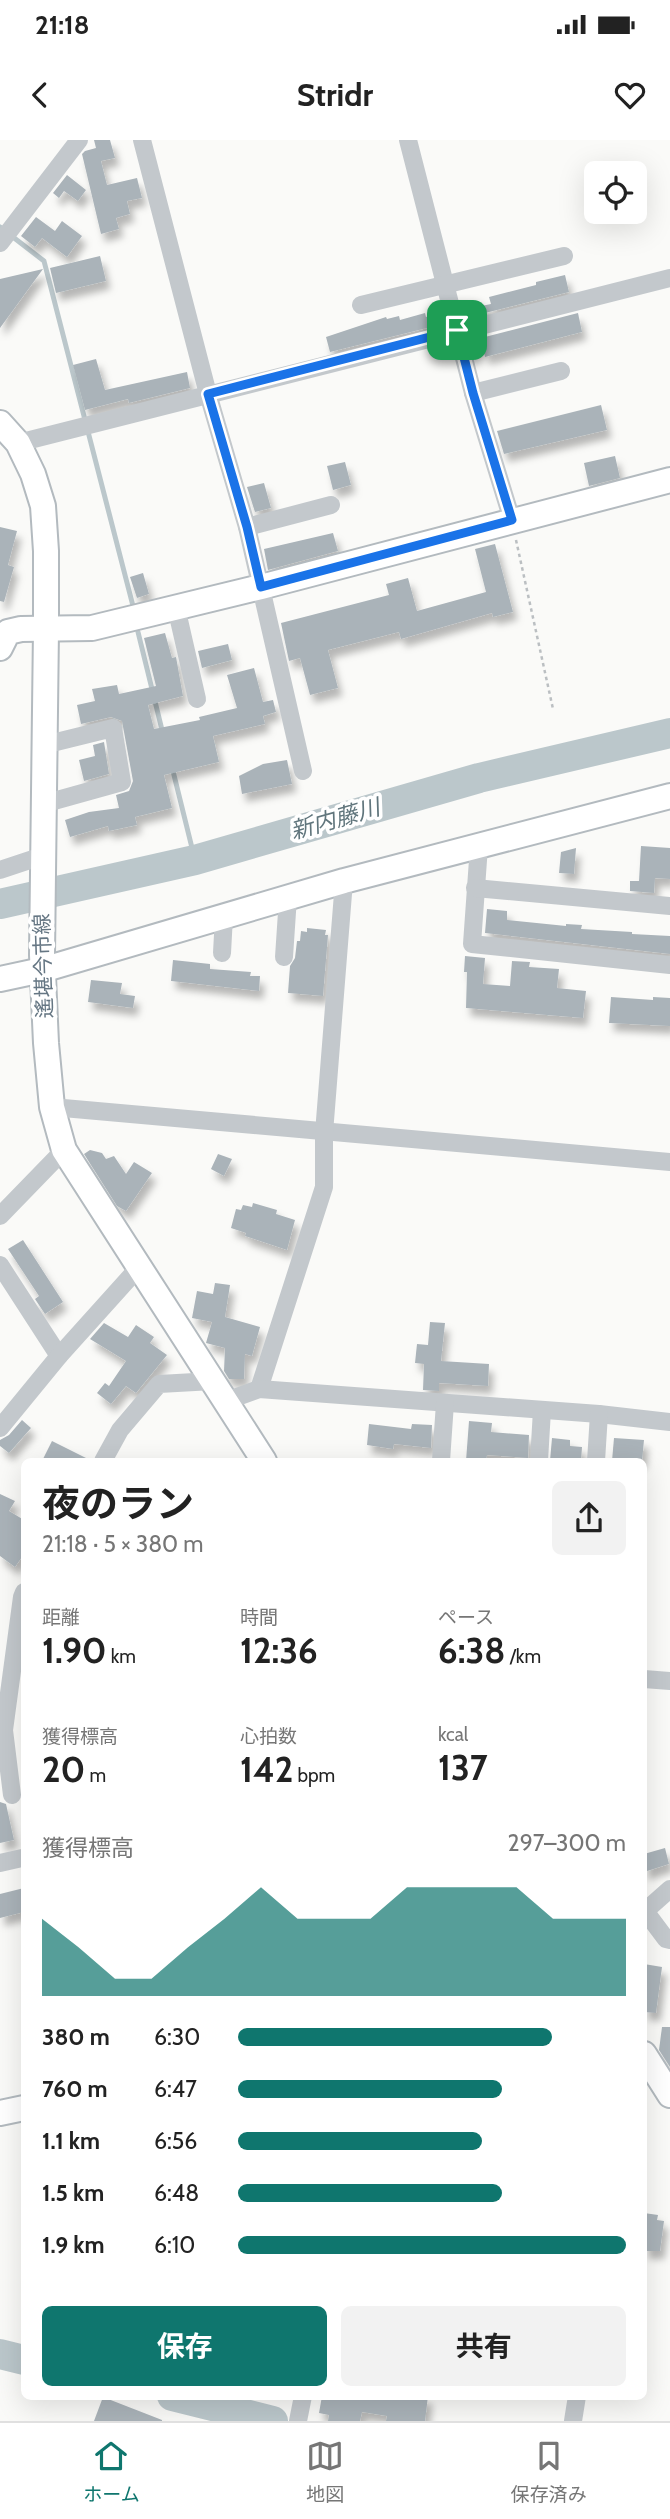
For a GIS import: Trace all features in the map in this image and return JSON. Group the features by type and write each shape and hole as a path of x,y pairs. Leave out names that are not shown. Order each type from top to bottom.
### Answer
{"street":[{"path":"0,243 79,140"},
{"path":"142,140 208,394 247,527 303,771"},
{"path":"408,140 473,393 512,520"},
{"path":"361,305 564,256"},
{"path":"18,443 670,278"},
{"path":"473,393 561,371"},
{"name":"遙堪今市線","path":"0,423 18,443 33,474 43,506 46,629 42,962 52,1107 64,1150 262,1458"},
{"path":"0,648 8,632 21,629 92,628 261,587 670,480"},
{"path":"247,527 331,506"},
{"path":"176,607 197,699"},
{"path":"43,804 122,782 113,728 44,745"},
{"path":"0,979 42,962 670,796"},
{"path":"479,846 472,944 670,965"},
{"path":"0,870 42,860"},
{"path":"259,1389 324,1187 324,1133 344,881"},
{"path":"475,888 670,906"},
{"path":"284,957 288,897"},
{"path":"222,953 224,916"},
{"path":"52,1107 670,1162"},
{"path":"0,1216 64,1150"},
{"path":"0,1265 59,1356"},
{"path":"0,1428 59,1356 140,1266"},
{"path":"105,1458 120,1430 159,1384 219,1391 259,1389 599,1414 670,1422"},
{"path":"441,1458 445,1403"},
{"path":"538,1458 542,1410"},
{"path":"596,1458 599,1414"},
{"path":"12,1795 4,1730 16,1698 21,1614"},
{"path":"647,1679 670,1681"},
{"path":"0,1863 21,1858"},
{"path":"647,1910 670,1889"},
{"path":"647,1915 666,1939 670,1940"},
{"path":"647,2063 670,2095"},
{"path":"0,2113 21,2109"},
{"path":"298,2421 302,2400"},
{"path":"573,2421 576,2400"}],"path":[{"path":"512,520 553,709"}],"building":[{"path":"94,140 110,140 115,158 101,161 107,185 137,178 142,198 127,201 130,214 116,218 119,229 101,234 82,154 96,148"},
{"path":"67,175 86,190 78,201 64,191 59,198 53,193"},
{"path":"36,217 55,231 62,221 82,236 67,257 42,238 35,247 21,236"},
{"path":"100,256 106,281 56,293 50,268"},
{"path":"43,269 0,328 0,279"},
{"path":"565,275 569,292 469,317 467,309 491,304 489,297"},
{"path":"441,312 443,324 330,352 326,337 386,317 399,316 400,320"},
{"path":"578,313 582,332 485,357 481,338"},
{"path":"96,359 105,390 187,372 190,388 129,403 128,399 85,410 73,365"},
{"path":"601,405 607,430 504,454 497,431"},
{"path":"615,456 620,478 589,486 584,463"},
{"path":"345,462 351,485 333,490 327,466"},
{"path":"264,483 271,508 255,512 247,487"},
{"path":"0,527 17,531 8,565 14,567 4,602 0,601"},
{"path":"333,533 338,551 268,570 264,549"},
{"path":"495,544 513,612 493,617 492,613 401,639 399,632 328,650 338,688 310,695 300,658 289,661 281,623 389,595 386,584 408,578 417,611 486,592 475,549"},
{"path":"143,573 149,594 137,598 130,577"},
{"path":"165,633 172,658 176,657 183,696 148,705 154,729 200,720 199,717 237,708 227,675 254,668 263,702 273,700 276,712 263,716 265,724 213,736 219,762 164,775 172,808 135,817 137,825 109,831 108,826 70,837 65,820 89,812 119,808 116,795 129,791 133,781 122,721 111,717 81,724 77,705 95,701 92,689 117,685 119,694 156,686 144,638"},
{"path":"228,644 232,660 202,668 198,651"},
{"path":"104,742 109,774 84,781 79,760 95,756 93,745"},
{"path":"287,760 292,784 242,794 239,776 263,764"},
{"path":"641,846 670,848 670,879 655,878 654,893 630,891 630,881 639,881"},
{"path":"576,848 574,874 559,873 561,852"},
{"path":"487,909 507,911 507,920 582,925 581,929 670,936 670,954 485,933"},
{"path":"307,928 326,930 325,935 328,935 323,996 288,993 290,966 295,958 297,941 300,941 301,931 307,932"},
{"path":"465,956 485,958 483,984 510,986 512,961 530,962 529,967 559,969 557,988 586,991 583,1018 466,1008"},
{"path":"173,960 210,964 210,969 251,972 250,976 260,976 259,991 171,981"},
{"path":"91,980 122,983 120,994 135,996 133,1008 88,1002"},
{"path":"611,997 653,1000 653,997 670,998 670,1026 609,1023"},
{"path":"90,1150 102,1153 106,1159 114,1156 126,1174 134,1162 152,1173 126,1211 117,1206 84,1154"},
{"path":"218,1154 232,1159 224,1176 211,1169"},
{"path":"253,1203 277,1210 276,1214 295,1220 287,1250 245,1236 246,1233 231,1228 236,1209 241,1210 243,1205 252,1207"},
{"path":"23,1240 63,1302 45,1314 35,1299 39,1296 8,1249"},
{"path":"215,1283 230,1285 225,1317 260,1327 252,1356 245,1354 244,1379 229,1379 224,1371 225,1348 206,1343 212,1322 192,1318 197,1291 213,1294"},
{"path":"430,1322 445,1323 441,1361 489,1364 488,1386 439,1383 439,1391 423,1390 424,1364 415,1363 417,1344 428,1345"},
{"path":"104,1323 128,1337 136,1325 154,1337 150,1343 167,1355 136,1393 126,1386 111,1404 97,1393 105,1383 109,1386 126,1361 90,1339"},
{"path":"22,1420 31,1428 9,1453 0,1446 0,1440 9,1435"},
{"path":"469,1421 492,1423 491,1432 529,1435 528,1458 487,1455 486,1458 466,1458"},
{"path":"369,1424 411,1429 412,1424 432,1425 431,1448 394,1444 393,1449 367,1445"},
{"path":"552,1438 570,1440 570,1446 582,1447 581,1458 550,1458"},
{"path":"614,1438 644,1440 642,1458 612,1458"},
{"path":"52,1441 86,1458 44,1458"},
{"path":"0,1494 15,1501 9,1511 21,1518 21,1558 15,1567 0,1556"},
{"path":"0,1802 6,1804 14,1840 0,1843"},
{"path":"665,1848 669,1864 647,1871 647,1853"},
{"path":"21,1889 21,1913 0,1918 0,1894"},
{"path":"647,1964 662,1967 656,2013 647,2012"},
{"path":"662,2027 670,2027 670,2067 659,2050"},
{"path":"647,2213 658,2215 657,2220 664,2221 660,2251 647,2251"},
{"path":"102,2400 111,2400 162,2420 162,2421 94,2421"},
{"path":"321,2400 428,2400 425,2421 386,2421 387,2416 362,2412 360,2421 328,2421 329,2415 319,2413"}],"waterway":[{"path":"0,227 44,261 133,606"},
{"path":"138,632 163,734"},
{"name":"新内藤川","path":"0,904 195,860 479,778 670,733"},
{"path":"172,767 195,860"},
{"path":"0,2354 21,2359"},
{"path":"188,2400 273,2421"}],"route":[{"path":"457,330 473,393 512,520 261,587 247,527 208,394 457,330"}]}
